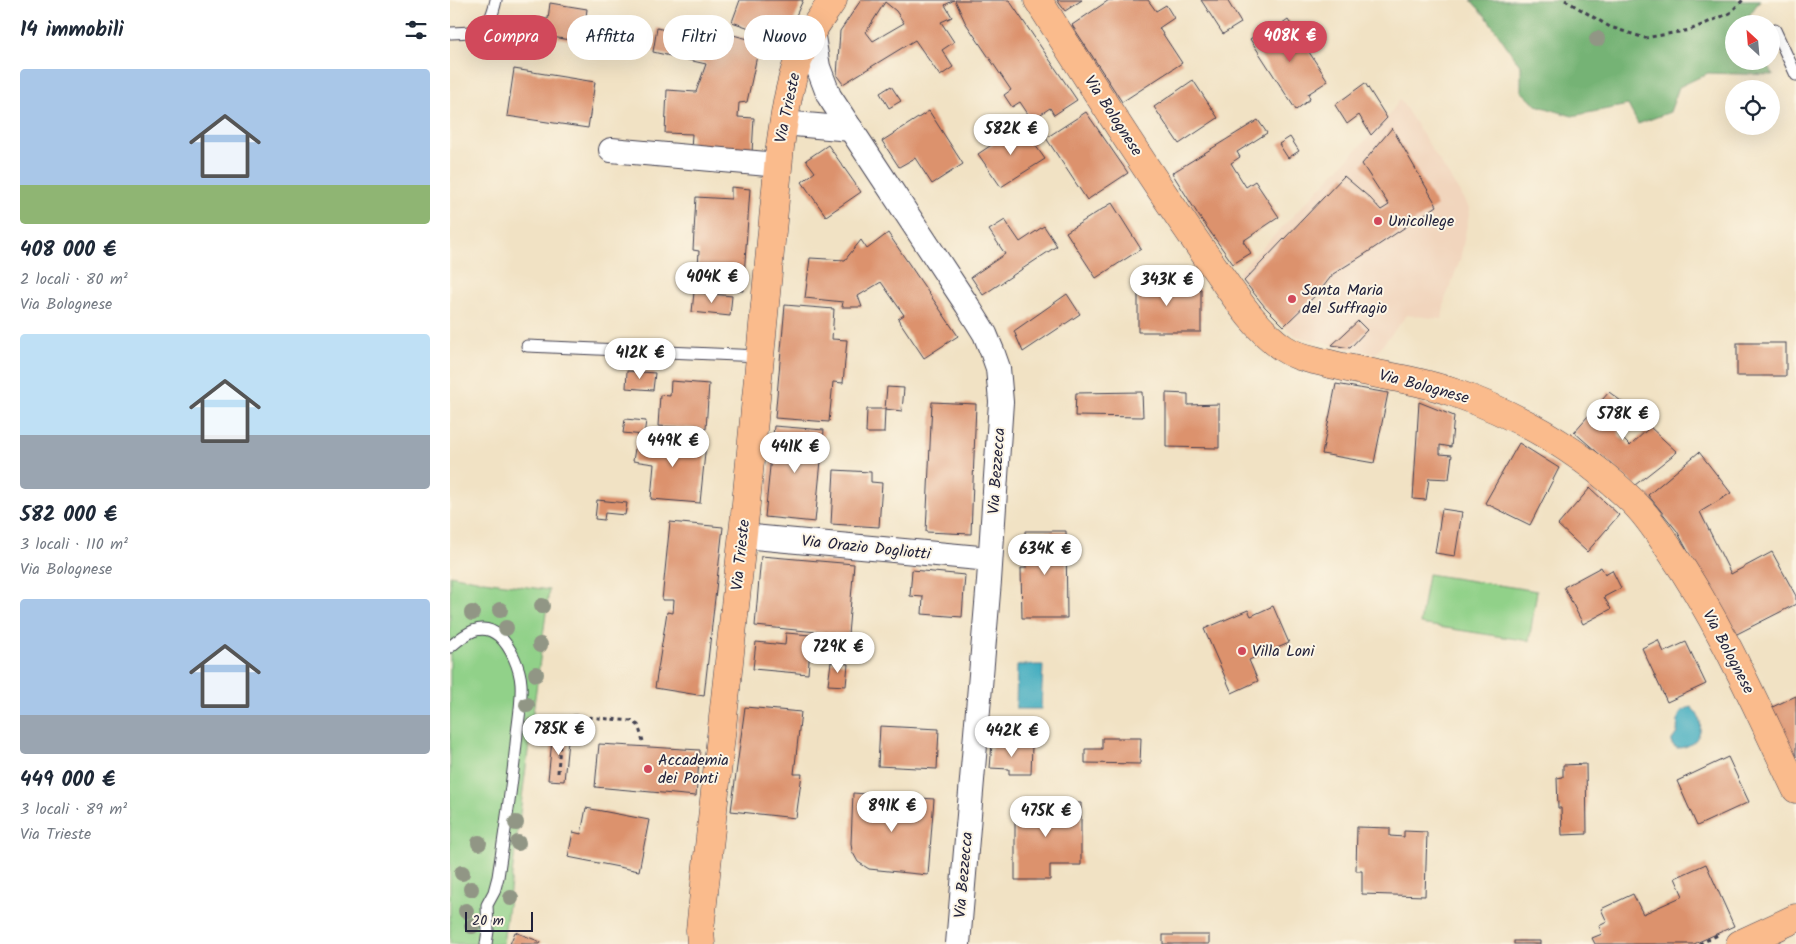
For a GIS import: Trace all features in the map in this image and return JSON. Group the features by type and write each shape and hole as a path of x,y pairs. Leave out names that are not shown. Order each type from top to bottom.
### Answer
{"main road":[{"name":"Via Trieste","path":"823,15 833,0"},
{"name":"Via Bolognese","path":"1038,0 1170,205 1241,304 1275,342 1287,351 1304,358 1352,370 1420,383 1486,404 1540,431 1583,460 1634,502 1684,570 1722,639 1796,789"},
{"name":"Via Trieste","path":"701,944 700,930 743,536 778,164 783,123 799,60"},
{"path":"1740,944 1796,918"}],"street":[{"name":"Via Bezzecca","path":"817,60 829,96 968,305 985,334 998,368 1001,402 958,944"},
{"path":"783,123 851,129"},
{"name":"Via Trieste","path":"611,150 778,164"},
{"name":"Via Orazio Dogliotti","path":"743,536 990,559"}],"lane":[{"path":"450,33 471,33 486,27 492,16 496,0"},
{"path":"1780,41 1796,75"},
{"path":"527,346 760,356"},
{"path":"450,647 470,631 484,629 493,632 509,650 516,663 521,683 516,753 498,877 494,892 487,905 488,931 486,944"}],"path":[{"path":"1564,0 1610,27 1645,38 1690,30 1730,13 1743,0"},
{"path":"558,773 561,727 566,717 576,716 632,722 638,725 643,741"}],"shaded area":[{"name":"Unicollege","path":"1400,99 1470,209 1460,260 1445,299 1442,319 1407,315 1375,354 1296,336 1284,326 1319,291 1300,272 1265,307 1238,273 1387,118"}],"green space":[{"path":"1471,0 1760,0 1750,15 1725,15 1725,70 1770,70 1773,75 1708,73 1679,87 1670,112 1638,124 1628,105 1572,116 1536,105 1521,91 1521,67 1488,19"},
{"path":"1428,574 1537,591 1529,641 1420,624"},
{"path":"450,575 549,590 503,944 450,944"}],"water":[{"path":"1017,665 1043,665 1041,709 1016,709"},
{"path":"1691,707 1697,713 1700,720 1701,727 1699,733 1691,744 1677,748 1672,745 1672,740 1677,733 1680,714"}],"building":[{"path":"740,0 803,0 796,15 744,15 744,26 734,23 734,16"},
{"path":"861,0 954,0 945,5 952,17 941,22 954,42 942,50 953,67 940,76 915,40 843,84 837,76 840,31","holes":["885,2 896,11 904,23 873,41 866,32"]},
{"path":"955,0 1009,0 1077,100 1054,115 1050,108 1032,120 1020,102 1012,107 1004,95 1011,90 965,22"},
{"path":"1057,0 1082,0 1065,11"},
{"path":"1109,0 1148,0 1156,11 1166,5 1174,18 1159,28 1182,63 1122,102 1072,25"},
{"path":"1201,0 1227,0 1241,23 1223,34"},
{"path":"550,3 587,9 586,15 567,15 567,39 557,38 557,15 548,15"},
{"path":"1288,20 1328,81 1308,94 1310,99 1296,110 1250,39 1265,29 1268,34"},
{"path":"657,28 663,29 663,54 653,52"},
{"path":"734,35 744,38 744,60 756,60 747,102 739,103 738,117 754,118 752,153 691,150 692,134 665,133 667,90 696,92 706,64 688,60 734,60"},
{"path":"514,69 595,82 588,128 507,116"},
{"path":"1193,80 1218,118 1179,144 1154,107"},
{"path":"1365,83 1387,118 1371,135 1359,115 1347,124 1335,105"},
{"path":"891,86 901,101 889,108 880,93"},
{"path":"929,111 963,164 932,184 915,158 899,167 882,141"},
{"path":"1086,112 1128,173 1087,200 1046,138"},
{"path":"1258,120 1267,133 1237,152 1240,157 1231,163 1246,187 1255,181 1279,217 1243,241 1251,253 1233,264 1199,216 1172,173"},
{"path":"1021,125 1045,159 1001,187 978,154"},
{"path":"1392,128 1437,206 1333,274 1320,291 1284,326 1265,307 1244,281 1344,176 1381,210 1389,205 1362,164"},
{"path":"1290,137 1299,151 1288,158 1279,144"},
{"path":"828,145 861,192 826,216 802,182 815,172 806,160"},
{"path":"731,187 750,189 743,291 716,289 717,268 698,267 699,251 693,250 696,197 731,199"},
{"path":"1112,203 1141,249 1096,278 1066,232"},
{"path":"1005,220 1020,242 1044,226 1057,246 983,295 971,277 1005,254 989,230"},
{"path":"888,233 958,336 924,358 898,319 904,315 881,282 858,296 862,307 842,307 843,302 805,298 810,258 845,260 861,240 867,249"},
{"path":"1138,272 1161,272 1161,289 1201,289 1201,332 1138,332"},
{"path":"694,292 732,296 730,316 692,312"},
{"path":"1067,294 1080,314 1023,352 1014,331"},
{"path":"785,305 834,309 832,339 847,340 843,383 833,382 829,422 775,418"},
{"path":"1358,321 1367,330 1350,348 1332,345"},
{"path":"1737,343 1786,343 1786,376 1737,376"},
{"path":"627,371 655,373 653,390 626,388"},
{"path":"671,381 709,384 706,429 658,426 660,395 670,396"},
{"path":"1336,384 1388,393 1374,463 1322,454"},
{"path":"887,387 904,388 902,411 885,409"},
{"path":"1142,392 1143,417 1075,416 1076,393"},
{"path":"1609,392 1633,410 1618,428 1619,435 1630,446 1650,427 1677,452 1635,485 1574,432"},
{"path":"1166,393 1188,394 1188,405 1219,404 1219,448 1166,447"},
{"path":"932,402 976,404 971,534 926,532"},
{"path":"1419,402 1454,416 1451,447 1440,445 1440,454 1452,455 1449,479 1429,478 1426,500 1413,499"},
{"path":"867,409 885,409 884,433 866,433"},
{"path":"625,419 646,421 644,435 623,433"},
{"path":"774,426 824,430 815,522 765,517"},
{"path":"637,436 706,443 700,503 651,499 654,464 633,461"},
{"path":"1519,443 1559,468 1530,525 1485,503"},
{"path":"1699,452 1731,493 1700,512 1731,574 1772,552 1796,596 1796,604 1733,636 1677,531 1648,495"},
{"path":"834,470 871,472 871,482 882,483 879,527 831,524"},
{"path":"1590,488 1619,515 1587,552 1558,525"},
{"path":"597,500 627,503 625,515 605,513 604,520 595,519"},
{"path":"1442,509 1462,512 1455,556 1435,553"},
{"path":"670,522 723,527 704,696 655,688 667,612 673,613 674,600 662,600"},
{"path":"1025,531 1066,531 1067,618 1022,618 1021,568 1026,568"},
{"path":"761,556 854,564 848,635 755,626"},
{"path":"1601,567 1605,574 1612,570 1621,588 1604,597 1611,609 1583,624 1564,587"},
{"path":"912,570 965,575 962,617 922,614 923,597 910,596"},
{"name":"Villa Loni","path":"1273,606 1289,643 1249,660 1258,681 1232,693 1204,629 1248,610 1251,616"},
{"path":"786,633 811,635 808,674 753,669 756,642 785,645"},
{"path":"1658,640 1664,652 1686,642 1706,684 1667,702 1642,648"},
{"path":"831,662 848,664 846,686 828,685"},
{"path":"1796,696 1796,766 1768,709"},
{"path":"745,707 801,712 794,774 802,774 796,818 731,811"},
{"path":"880,726 939,729 937,769 878,766"},
{"path":"553,730 569,731 564,781 548,780"},
{"path":"1102,738 1141,738 1140,764 1085,763 1085,749 1102,749"},
{"path":"992,743 1032,745 1031,774 1009,774 1009,769 990,768"},
{"name":"Accademia dei Ponti","path":"599,744 700,750 696,796 595,787"},
{"path":"1728,757 1749,802 1697,826 1677,781"},
{"path":"1586,764 1587,834 1562,835 1561,808 1558,808 1557,778 1563,777 1563,765"},
{"path":"853,793 934,799 928,875 869,869 858,862 852,851 851,843"},
{"path":"1015,802 1081,803 1081,865 1050,865 1050,880 1015,880"},
{"path":"586,808 649,820 639,871 568,857 573,832 581,834"},
{"path":"1357,827 1390,828 1390,836 1404,837 1404,831 1427,832 1425,896 1362,894 1362,871 1356,871"},
{"path":"1706,864 1734,926 1694,944 1595,944 1592,938 1602,934 1599,926 1607,922 1601,909 1633,894 1643,914 1683,896 1675,878"},
{"path":"515,932 541,942 540,944 510,944"},
{"path":"1163,935 1209,935 1209,944 1163,944"},
{"path":"1514,941 1540,941 1540,944 1514,944"}],"place":[{"name":"Unicollege","path":"1378,221"},
{"name":"Santa Maria del Suffragio","path":"1292,299"},
{"name":"Villa Loni","path":"1242,651"},
{"name":"Accademia dei Ponti","path":"648,769"}]}
